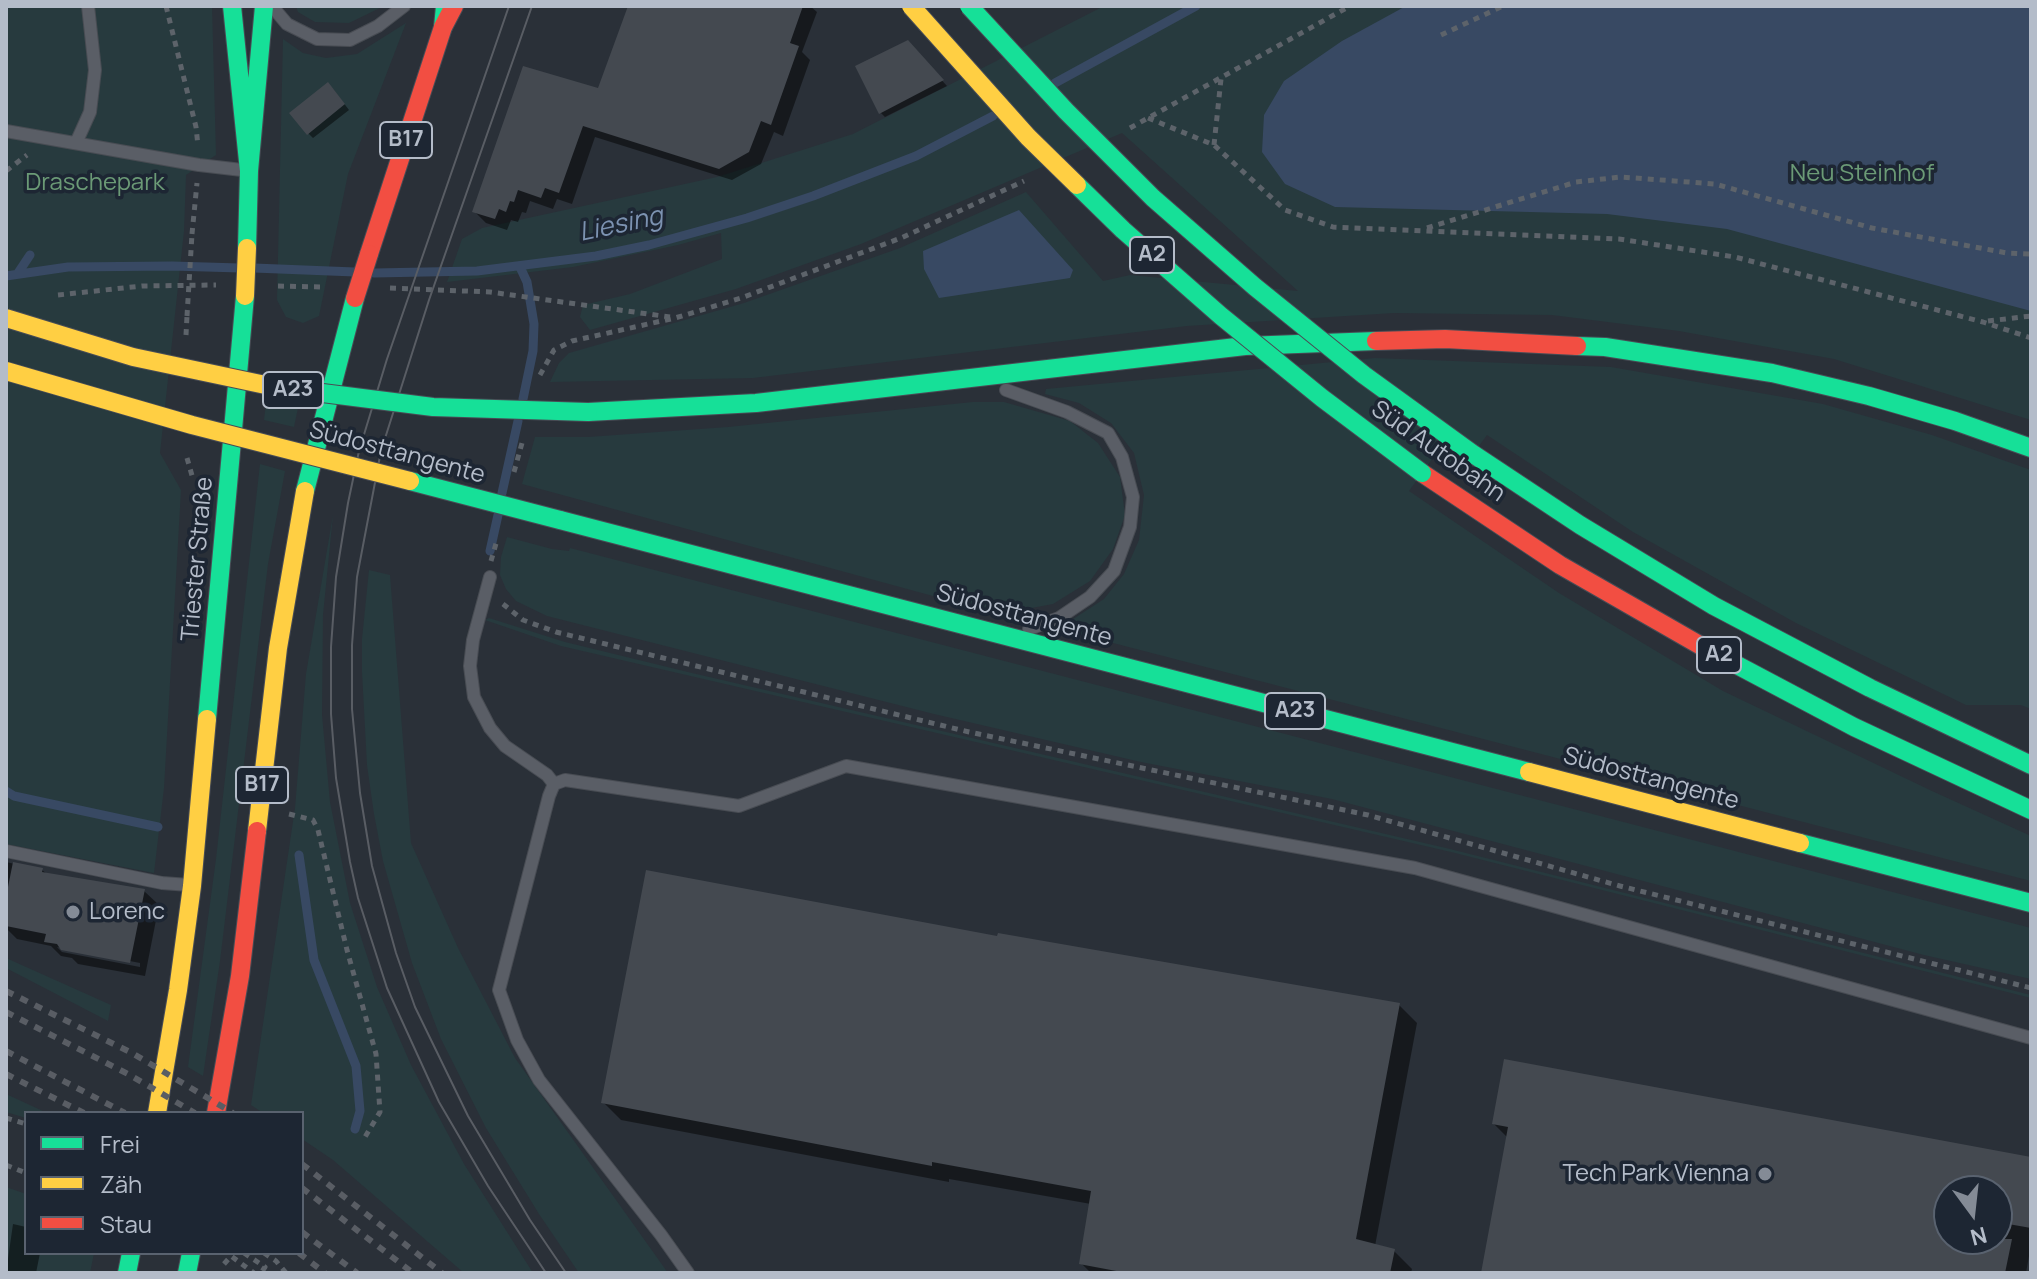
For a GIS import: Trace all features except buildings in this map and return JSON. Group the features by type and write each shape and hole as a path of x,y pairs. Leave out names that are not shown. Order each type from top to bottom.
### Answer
{"main road":[{"name":"Triester Straße","path":"157,1111 192,886 245,296 249,171 232,6"},
{"path":"249,171 264,6"},
{"path":"443,27 445,6"},
{"name":"B17","path":"216,1111 240,976 278,648 300,509 355,298 443,27 454,6"},
{"name":"Süd Autobahn","path":"911,6 1028,137 1123,230 1232,325 1422,473 1560,565 1689,640 1854,727 2031,810"},
{"name":"Süd Autobahn","path":"969,6 1066,111 1164,208 1364,375 1473,454 1580,525 1714,606 1870,688 2031,765"},
{"name":"Südosttangente","path":"6,318 133,357 280,388 433,407 588,412 756,403 1245,346 1366,340 1516,341 1605,347 1772,373 1927,413 2031,448"},
{"name":"Südosttangente","path":"6,371 192,425 2031,903"}],"lane":[{"path":"76,143 90,112 95,70 88,6"},
{"path":"271,6 287,24 317,39 350,40 378,26 404,6"},
{"path":"6,131 249,171"},
{"path":"972,378 1067,412 1108,433 1122,457 1133,497 1130,527 1114,571 1090,597 1059,618 1008,637"},
{"path":"490,577 473,640 470,666 474,697 480,713 505,746 547,775 554,784"},
{"path":"554,784 574,779 739,806 846,766 1415,868 2031,1038"},
{"path":"554,784 499,990 517,1040 539,1080 688,1273"},
{"path":"6,851 162,883 192,886"}],"path":[{"path":"166,6 196,127 199,165 185,339"},
{"path":"1441,35 1503,6"},
{"path":"1214,145 1221,79"},
{"path":"1148,118 1214,145 1285,210 1333,227 1619,239 1720,255 1983,322 2031,338"},
{"path":"1422,230 1576,182 1621,177 1715,184 1872,228 2007,253 2031,254"},
{"path":"45,297 142,286 200,285"},
{"path":"446,290 490,292 675,318 563,345 554,350 539,377"},
{"path":"1983,322 2031,316"},
{"path":"511,485 523,439"},
{"path":"499,531 490,577 498,597 514,614 556,632 969,732 1368,815 1620,886 2031,988"},
{"path":"288,814 313,820 318,830 376,1054 380,1112 365,1137"},
{"path":"247,1255 265,1267 261,1273"},
{"path":"267,1255 286,1273"},
{"path":"231,1256 254,1273"}],"green space":[{"name":"Draschepark","path":"6,6 212,6 216,155 186,175 184,231 160,453 181,490 164,788 154,873 6,844"},
{"path":"296,6 384,6 349,23 315,22 298,12"},
{"name":"Neu Steinhof","path":"1104,6 2031,6 2031,420 1834,359 1679,331 1552,315 1394,313 1187,326 753,378 550,382 559,363 569,353 744,303 900,248 1026,192 1103,281 1130,275 1298,291 1122,133 861,244 736,289 590,330 580,317 583,305 630,294 722,259 721,233 573,267 447,282 462,239 482,228 717,177 853,134"},
{"path":"406,23 348,174 319,316 303,323 286,317 277,300 283,39 303,53 326,58 357,54"},
{"path":"1375,358 1611,367 1823,404 1932,435 2031,470 2031,709 2021,705 1966,705 1796,623 1633,532 1487,435 1460,472 1435,455 1409,491 1559,593 1723,691 2031,836 2031,881 1063,630 1064,625 1104,599 1124,574 1139,540 1144,495 1134,453 1111,423 1079,403 1045,394 1046,389"},
{"path":"973,402 1004,402 1070,421 1098,443 1120,477 1125,515 1113,549 1090,581 1053,604 999,614 522,484 535,437 588,437 728,427"},
{"path":"266,403 298,408 294,427 264,420"},
{"path":"260,464 285,471 268,564 203,1076 188,1067 216,859"},
{"path":"333,515 323,615 322,715 330,802 350,903 377,987 411,1065 464,1164 533,1273 464,1273 333,1160 304,1140 304,1111 260,1111 251,1105 295,808 306,674"},
{"path":"507,537 552,549 569,551 570,548 2031,928 2031,979 1924,955 1332,799 1141,762 934,714 547,616 516,601 506,589 500,575"},
{"path":"369,570 390,575 411,843 458,948 515,1058 668,1273 579,1273 486,1128 441,1039 412,963 383,861 374,814 367,765 362,672"},
{"path":"489,618 565,642 692,673 1446,848 2031,995 2031,998 1451,852 561,646 485,620"},
{"path":"6,958 111,1005 108,1021 6,968"},
{"path":"6,1094 43,1111 24,1111 24,1117 6,1112"},
{"path":"6,1187 24,1193 24,1255 94,1255 90,1273 6,1273"}],"water":[{"path":"1406,6 2031,6 2031,311 1727,229 1607,214 1335,207 1285,184 1262,152 1264,115 1284,81 1342,41"},
{"path":"1019,210 1073,270 1070,278 939,298 924,269 923,251"}],"waterway":[{"name":"Liesing","path":"1055,83 1196,6"},
{"name":"Liesing","path":"374,273 477,271 596,256 649,245 813,196 916,156 993,116"},
{"path":"18,273 30,255"},
{"name":"Liesing","path":"6,276 68,267 240,268"},
{"path":"520,267 527,282 534,324 533,351 523,399"},
{"name":"Liesing","path":"254,268 355,272"},
{"path":"502,493 518,421"},
{"path":"490,551 498,515"},
{"path":"6,791 14,796 158,827"},
{"path":"299,855 314,960 356,1066 360,1111 355,1129"}],"tram line":[{"path":"509,6 387,359 359,451 336,577 331,647 331,714 336,778 350,862 358,898 387,988 439,1102 488,1186 546,1273"},
{"path":"532,6 429,300 381,451 357,577 352,645 352,709 360,793 372,866 396,953 415,1007 468,1116 530,1220 566,1273"}],"railway":[{"path":"6,991 132,1053 230,1111"},
{"path":"6,1012 128,1074 192,1111"},
{"path":"6,1051 121,1111"},
{"path":"6,1074 80,1111"},
{"path":"304,1166 442,1273"},
{"path":"304,1190 413,1273"},
{"path":"304,1233 357,1273"},
{"path":"302,1255 325,1273"}],"traffic: fast":[{"path":"232,6 249,171 247,248"},
{"path":"249,171 264,6"},
{"path":"443,27 445,6"},
{"path":"969,6 1066,111 1153,198 1255,287 1364,375 1473,454"},
{"path":"1077,185 1221,316 1322,398 1422,473"},
{"path":"207,719 245,296"},
{"path":"305,491 355,298"},
{"path":"588,412 756,403 1245,346 1376,341"},
{"path":"1577,346 1605,347 1772,373 1869,396 1955,421 2031,448"},
{"path":"275,387 433,407 588,412"},
{"path":"1473,454 1580,525 1714,606 1870,688 2031,765"},
{"path":"410,481 560,520"},
{"path":"560,520 1529,772"},
{"path":"1703,647 1854,727 2031,810"},
{"path":"1800,843 2031,903"},
{"path":"127,1273 131,1255"},
{"path":"187,1273 191,1255"}],"traffic: slow":[{"path":"911,6 1028,137 1077,185"},
{"path":"245,296 247,248"},
{"path":"6,318 133,357 275,387"},
{"path":"6,371 192,425 410,481"},
{"path":"257,831 278,648 305,491"},
{"path":"157,1111 192,886 207,719"},
{"path":"1529,772 1800,843"}],"traffic: jam":[{"path":"369,254 443,27 454,6"},
{"path":"355,298 369,254"},
{"path":"1376,341 1445,339 1577,346"},
{"path":"1422,473 1560,565 1703,647"},
{"path":"216,1111 240,976 257,831"}],"place":[{"name":"Lorenc","path":"73,912"},
{"name":"Tech Park Vienna","path":"1765,1174"}]}
